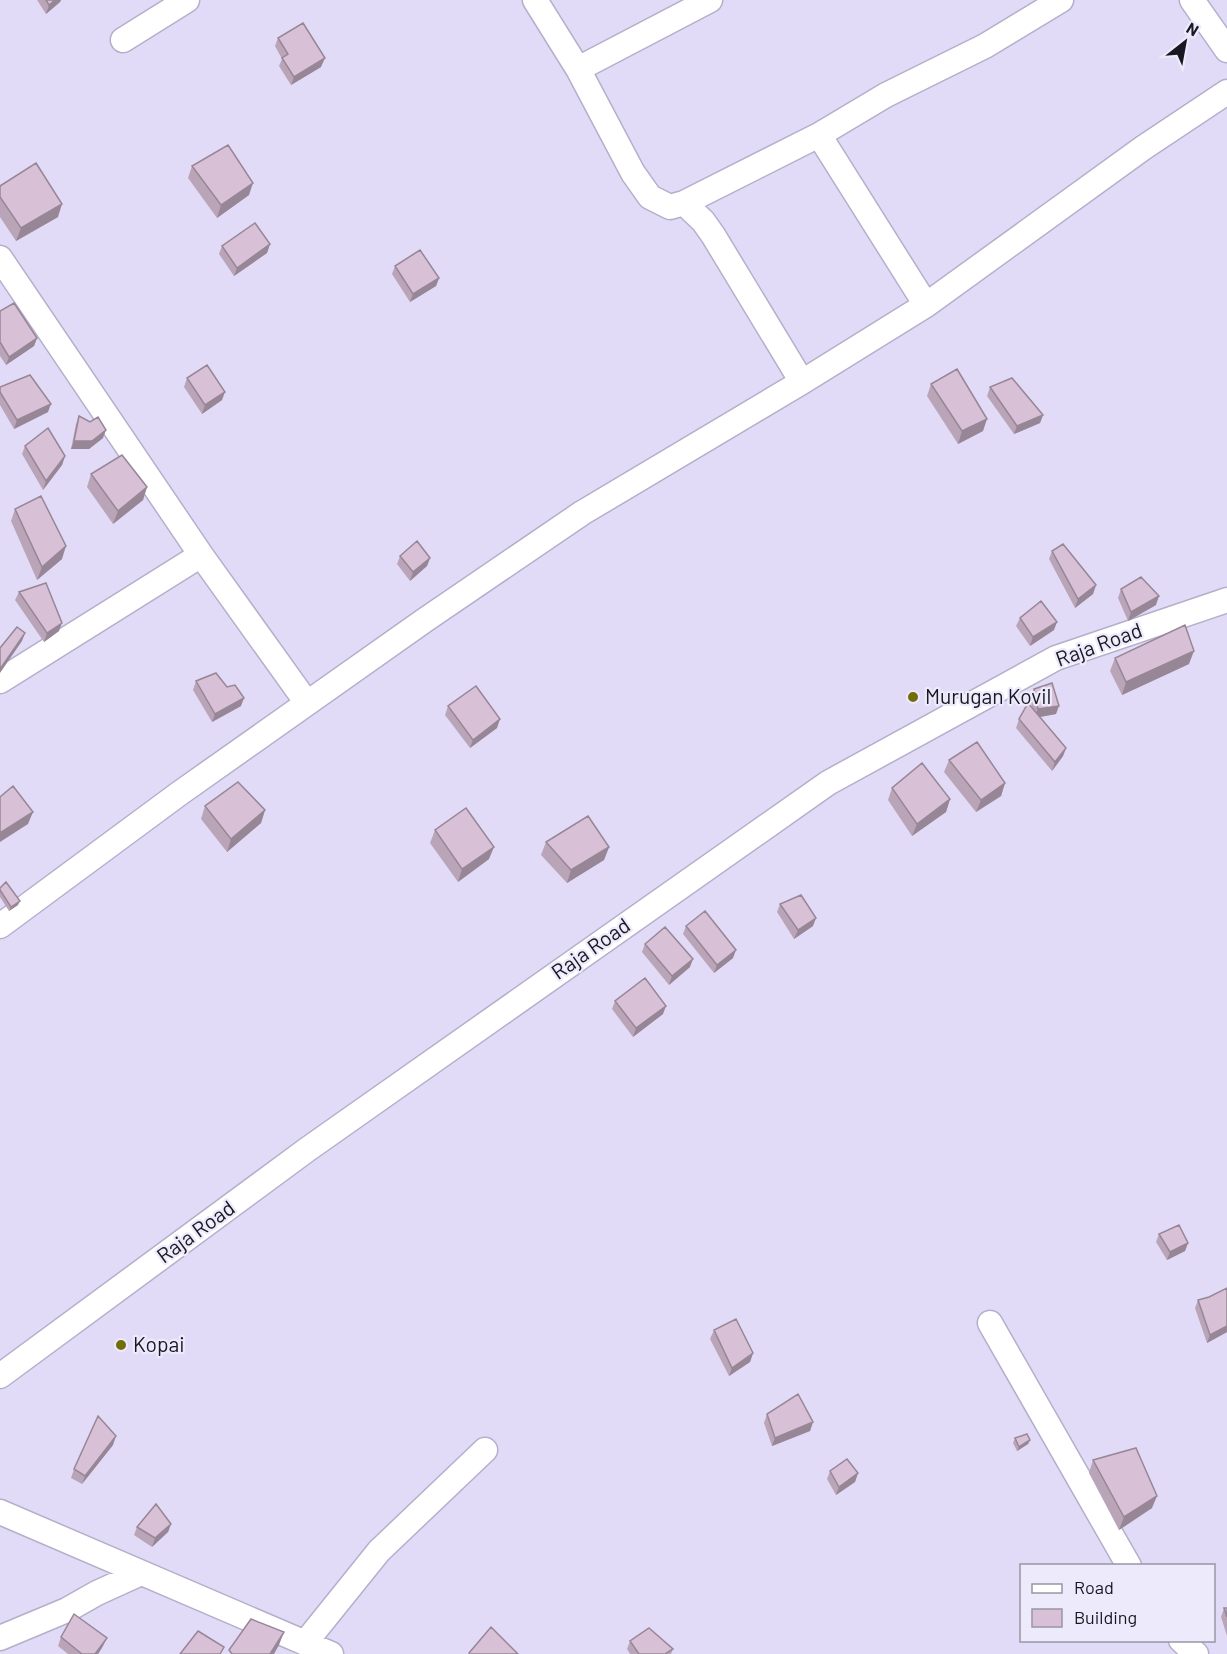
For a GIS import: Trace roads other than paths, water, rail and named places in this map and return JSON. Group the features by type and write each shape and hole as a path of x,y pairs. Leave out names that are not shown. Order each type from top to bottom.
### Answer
{"street":[{"path":"123,40 187,0"},
{"path":"535,0 578,69 633,173 650,197 670,207 819,135 886,95 985,46 1060,0"},
{"path":"578,69 710,0"},
{"path":"1192,0 1227,50"},
{"path":"0,926 180,793 582,513 802,382 926,304 1143,148 1227,92"},
{"path":"819,135 926,304"},
{"path":"684,202 713,235 802,382"},
{"path":"0,258 201,555 307,703"},
{"path":"0,681 201,555"},
{"name":"Raja Road","path":"0,1376 308,1149 828,783 1056,658 1227,600"},
{"path":"990,1323 1128,1564"},
{"path":"0,1512 316,1650 379,1551 485,1450"},
{"path":"0,1638 67,1610 141,1573"},
{"path":"1182,1642 1196,1654"}],"place":[{"name":"Murugan Kovil","path":"913,697"},
{"name":"Kopai","path":"121,1345"}]}
